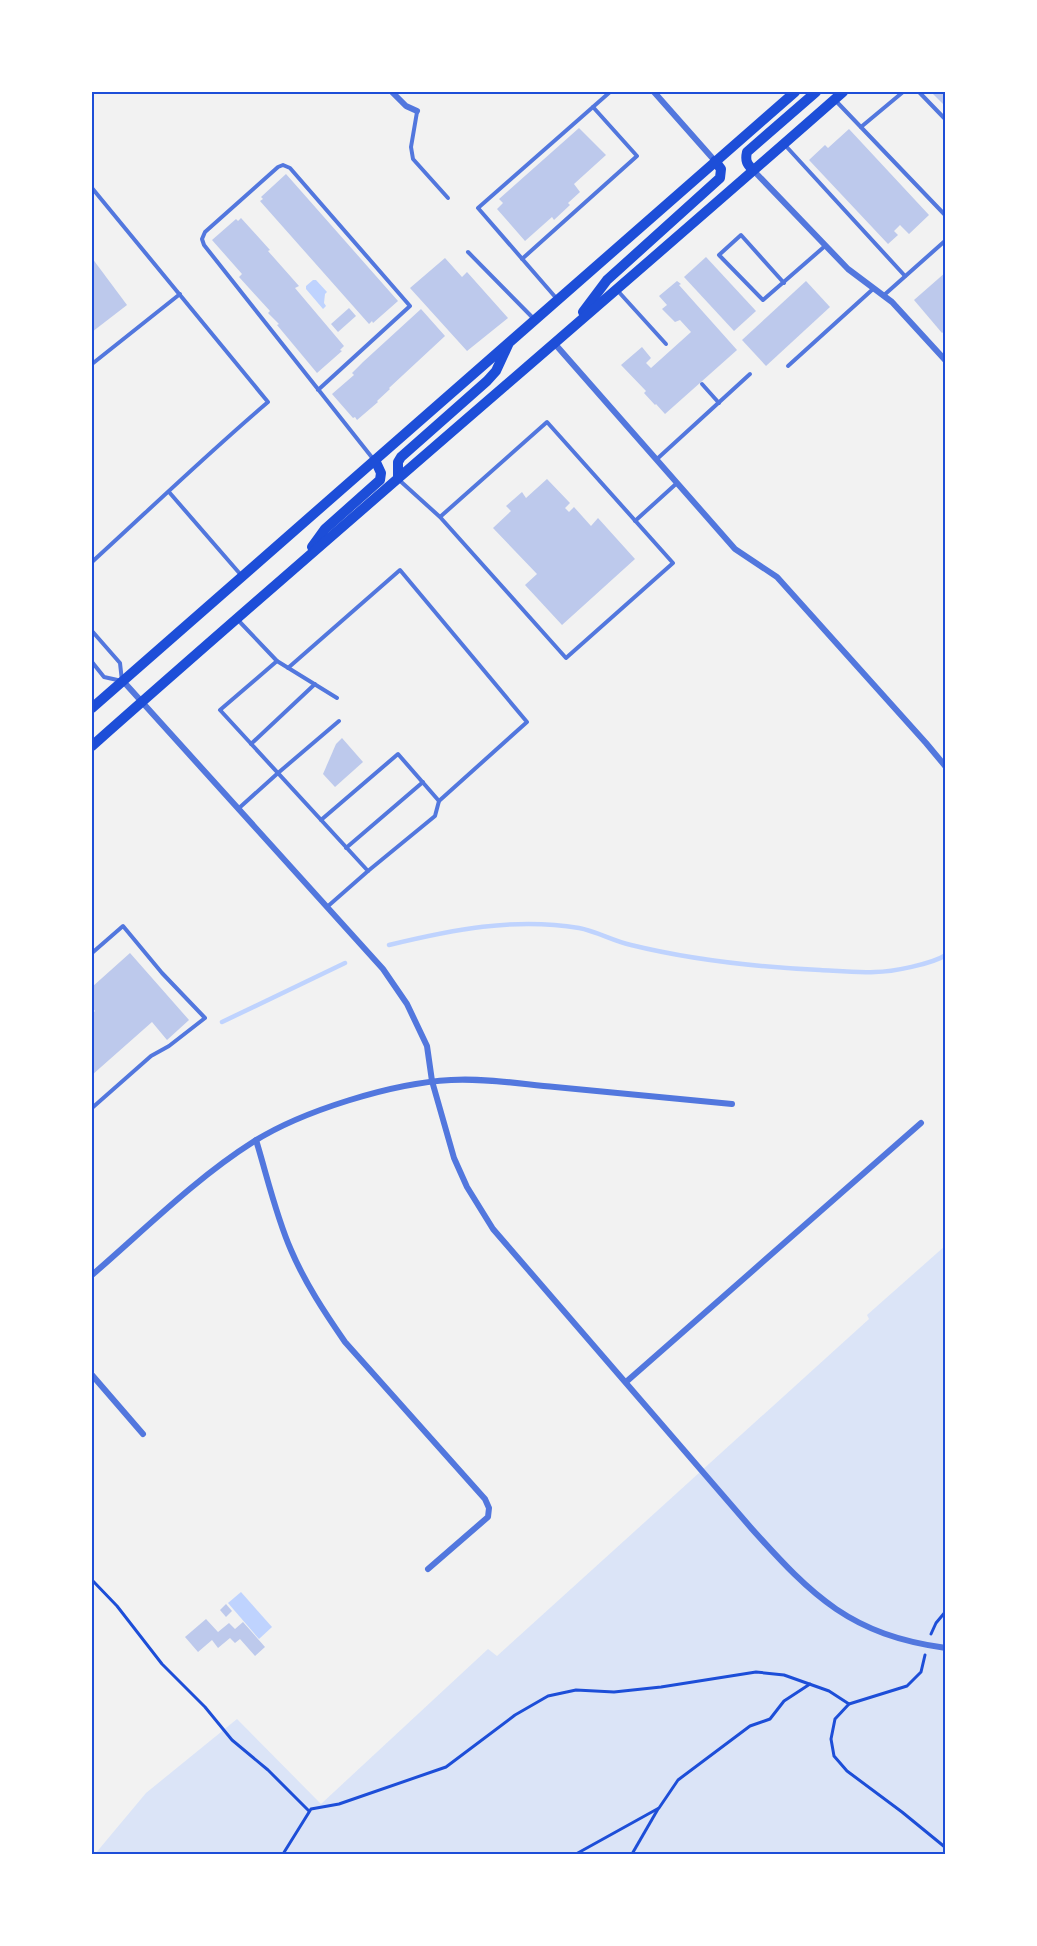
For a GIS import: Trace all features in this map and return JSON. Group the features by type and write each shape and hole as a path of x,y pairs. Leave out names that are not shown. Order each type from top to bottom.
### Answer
{"main road":[{"path":"92,708 795,92"},
{"path":"753,170 745,159 747,152 816,92"},
{"path":"92,746 839,95"},
{"path":"555,344 594,299 607,280 720,178 721,169 715,161"},
{"path":"398,478 400,457 487,381 496,371 509,342"},
{"path":"306,558 325,529 380,480 381,473 375,460"}],"street":[{"path":"392,92 406,106 417,111"},
{"path":"654,92 715,161"},
{"path":"753,170 848,269 892,302 945,361"},
{"path":"555,344 735,549 777,577 926,742 945,767"},
{"path":"122,681 383,969 407,1004 427,1046 432,1081 454,1158 467,1187 493,1229 752,1529 808,1587 838,1611 869,1629 907,1642 945,1648"},
{"path":"92,1275 230,1157 256,1140 305,1116 348,1101 432,1081 454,1080 505,1082 732,1104"},
{"path":"627,1382 921,1123"},
{"path":"256,1140 291,1249 328,1318 345,1342 485,1498 489,1508 488,1517 428,1569"},
{"path":"92,1375 143,1434"}],"lane":[{"path":"558,299 478,208 610,92"},
{"path":"861,127 903,92"},
{"path":"919,92 945,120"},
{"path":"839,95 861,127 945,216"},
{"path":"522,259 637,156 593,107"},
{"path":"417,111 411,147 413,159 448,198"},
{"path":"783,144 905,276"},
{"path":"318,390 410,306 409,302 290,168 283,165 205,232 202,238 204,245 318,390 375,460"},
{"path":"92,188 267,402 196,464 169,492 92,562"},
{"path":"784,283 741,236 719,255 763,300 784,283 825,246"},
{"path":"882,296 945,240"},
{"path":"468,252 534,320"},
{"path":"617,289 666,344"},
{"path":"788,366 873,289"},
{"path":"92,364 180,294"},
{"path":"657,459 750,374"},
{"path":"702,384 719,403"},
{"path":"398,478 440,517 567,658 673,563 547,422 440,517"},
{"path":"635,521 677,483"},
{"path":"169,492 242,576"},
{"path":"288,668 400,570 527,722 439,801 435,816 327,908"},
{"path":"237,619 277,661 337,698"},
{"path":"92,631 120,663 122,681 104,676 92,662"},
{"path":"277,661 220,710 368,871"},
{"path":"251,744 315,684"},
{"path":"238,809 339,720"},
{"path":"321,820 398,754 439,801"},
{"path":"346,848 423,782"},
{"path":"92,953 123,926 205,1018 169,1046 151,1056 92,1108"}],"path":[{"path":"92,1580 117,1606 162,1664 205,1707 232,1740 268,1770 309,1811"},
{"path":"945,1611 934,1627 921,1672 907,1686 849,1704 835,1719 831,1739 834,1756 847,1771 945,1848"},
{"path":"284,1854 311,1809 339,1804 446,1767 514,1715 548,1696 576,1690 614,1692 661,1687 756,1672 784,1675 829,1691 849,1704"},
{"path":"632,1854 678,1780 750,1726 770,1719 784,1701 810,1684"},
{"path":"576,1854 659,1808"}],"shaded area":[{"path":"945,1246 945,1854 95,1854 146,1793 237,1719 321,1804 488,1649 497,1656 869,1319 867,1315"}],"water":[{"path":"316,280 327,292 324,303 326,306 323,309 306,289 306,286"},
{"path":"241,1592 272,1627 259,1639 228,1603"}],"building":[{"path":"931,92 946,92 946,107"},
{"path":"579,128 606,155 574,184 580,192 568,203 570,205 554,220 552,217 525,241 497,209 503,203 499,199"},
{"path":"849,129 929,215 909,234 900,225 894,231 898,235 888,244 809,160 825,145 828,148"},
{"path":"286,174 398,301 373,323 372,321 369,324 260,201 263,199 261,197"},
{"path":"241,218 299,286 295,288 344,346 340,350 342,351 317,373 277,325 279,324 268,313 270,311 239,277 242,274 212,240 236,219 238,221"},
{"path":"706,257 756,311 734,331 684,277"},
{"path":"92,258 127,305 92,332"},
{"path":"445,258 462,277 467,272 508,318 467,351 410,288"},
{"path":"946,272 946,330 942,333 914,300"},
{"path":"677,281 737,350 665,414 621,365 642,347 651,358 646,363 651,368 691,332 680,320 675,322 662,309 667,305 659,296"},
{"path":"806,281 830,307 766,366 742,340"},
{"path":"349,308 356,316 338,332 331,324"},
{"path":"421,309 445,336 389,388 378,402 357,420 353,418 332,394"},
{"path":"547,479 570,503 565,508 569,512 574,507 591,526 598,518 635,559 562,625 525,585 537,574 493,528 511,511 506,506 522,492 526,498"},
{"path":"342,738 363,762 335,787 323,774 336,744"},
{"path":"130,953 189,1020 167,1040 152,1022 92,1075 92,1014 95,1011 92,1007 92,987"},
{"path":"226,1604 232,1611 226,1617 220,1610"},
{"path":"206,1619 218,1632 229,1623 235,1629 243,1622 265,1647 255,1656 240,1639 235,1643 230,1638 218,1648 212,1640 198,1652 185,1637"}],"waterway":[{"path":"389,945 459,930 531,924 579,928 624,943 677,955 772,967 882,972 922,964 946,955"},
{"path":"222,1022 345,963"}]}
